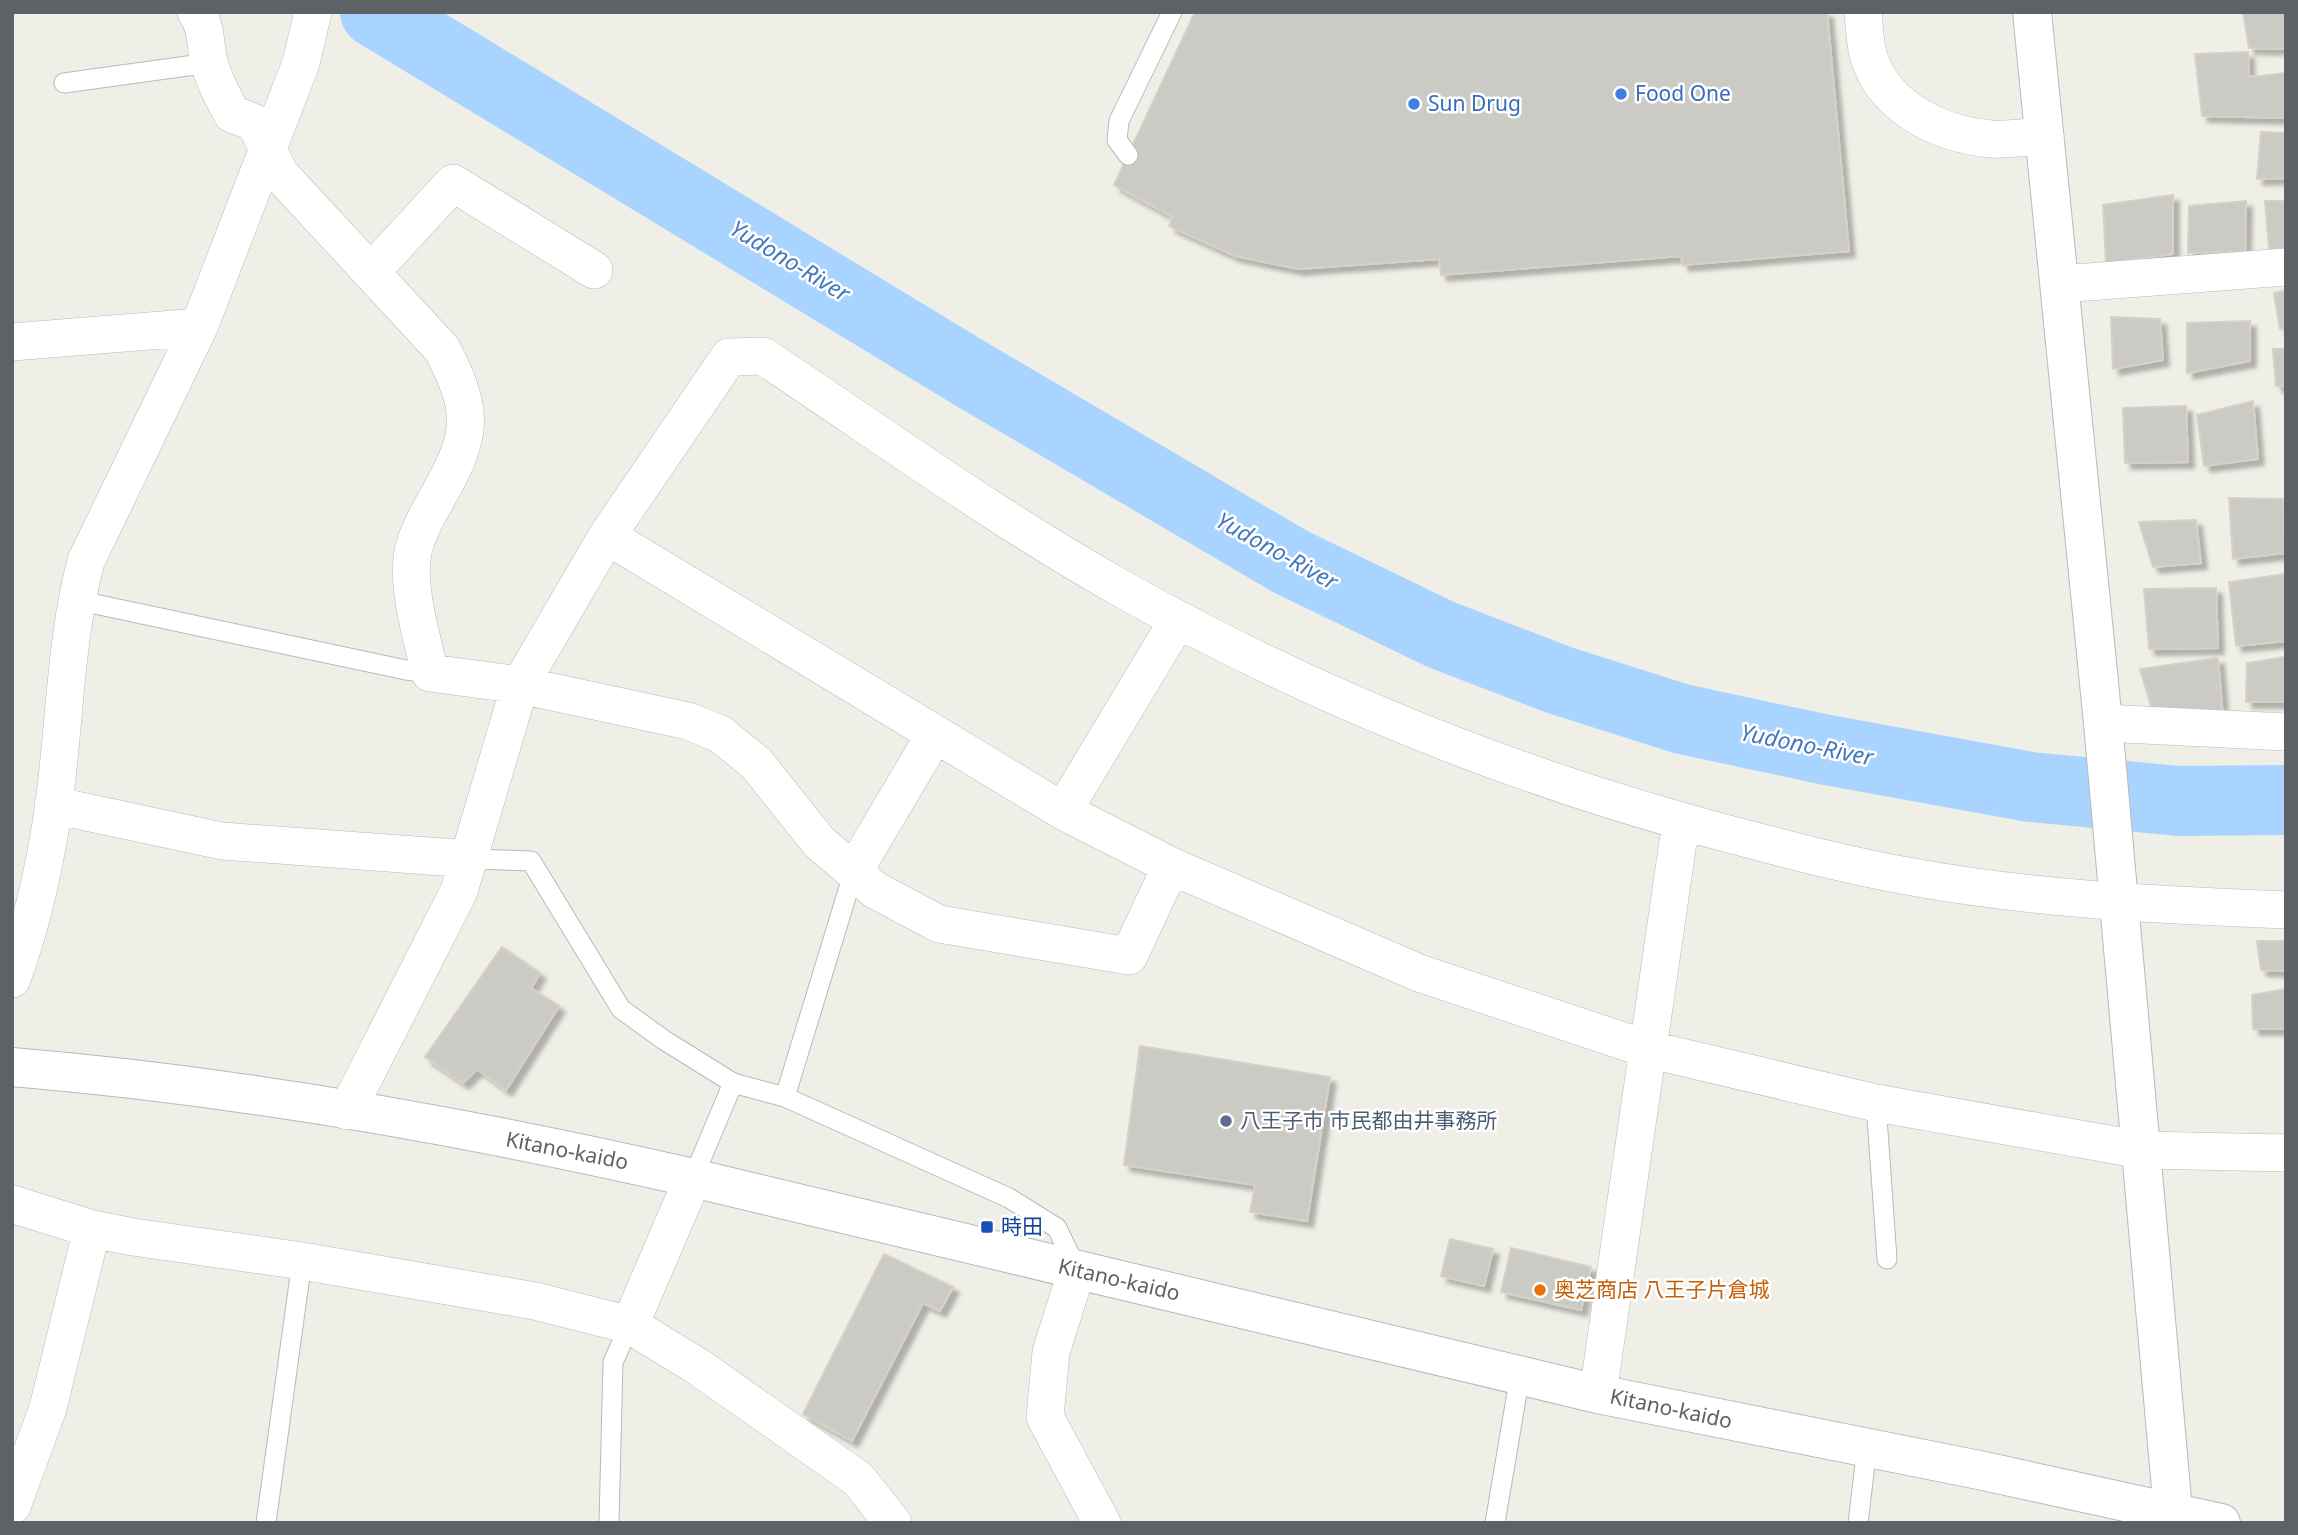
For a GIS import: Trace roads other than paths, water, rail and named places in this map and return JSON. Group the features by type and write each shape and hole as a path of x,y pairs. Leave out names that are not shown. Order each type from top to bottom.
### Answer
{"main road":[{"path":"2032,12 2061,284 2174,1511"},
{"name":"Kitano-kaido","path":"12,1067 191,1088 347,1111 475,1133 693,1178 1598,1394 2174,1511 2221,1523"}],"street":[{"path":"196,12 202,20 209,63 232,114 255,122 280,174 442,349 465,402 467,430 458,460 419,528 412,555 415,605 430,673 520,685 688,721 720,734 756,763 819,842 876,890 939,924 1129,956 1171,866"},
{"path":"12,979 30,930 53,805 76,600 86,561 200,327 303,59 313,12"},
{"path":"1863,12 1867,52 1885,87 1916,118 1954,132 1992,139 2045,136"},
{"path":"372,271 453,183 594,270"},
{"path":"2061,284 2286,267"},
{"path":"12,342 200,327"},
{"path":"347,1111 459,891 520,685 607,537 729,357 763,356 1067,555 1178,620 1361,709 1535,777 1681,821 1811,856 1912,877 2118,903 2286,910"},
{"path":"607,537 934,736 1063,811 1171,866 1419,973 1647,1049 1876,1103 2142,1150 2286,1153"},
{"path":"1063,811 1178,620"},
{"path":"2103,734 2286,732"},
{"path":"854,871 934,736"},
{"path":"53,805 222,841 470,859"},
{"path":"1598,1394 1681,821"},
{"path":"630,1325 693,1178"},
{"path":"12,1204 92,1229 302,1261 535,1301 630,1325 697,1366 858,1479 893,1523"},
{"path":"12,1506 48,1408 92,1229"},
{"path":"1077,1270 1051,1352 1045,1417 1102,1523"}],"lane":[{"path":"1128,155 1116,140 1119,121 1172,12"},
{"path":"64,83 209,63"},
{"path":"76,600 430,673"},
{"path":"470,859 531,861 621,1009 664,1040 733,1083 785,1097 1009,1198 1057,1228 1077,1270"},
{"path":"785,1097 854,871"},
{"path":"693,1178 733,1083"},
{"path":"1876,1103 1887,1259"},
{"path":"266,1523 302,1261"},
{"path":"609,1523 613,1362 630,1325"},
{"path":"1495,1523 1520,1375"},
{"path":"1857,1523 1867,1448"}],"waterway":[{"name":"Yudono-River","path":"375,12 971,374 1291,562 1442,635 1559,680 1682,719 1822,749 2031,787 2179,801 2286,800"}],"place":[{"name":"Food One","path":"1621,94"},
{"name":"Sun Drug","path":"1414,104"},
{"name":"八王子市 市民都由井事務所","path":"1226,1121"},
{"name":"時田","path":"987,1227"},
{"name":"奥芝商店 八王子片倉城","path":"1540,1290"}]}
